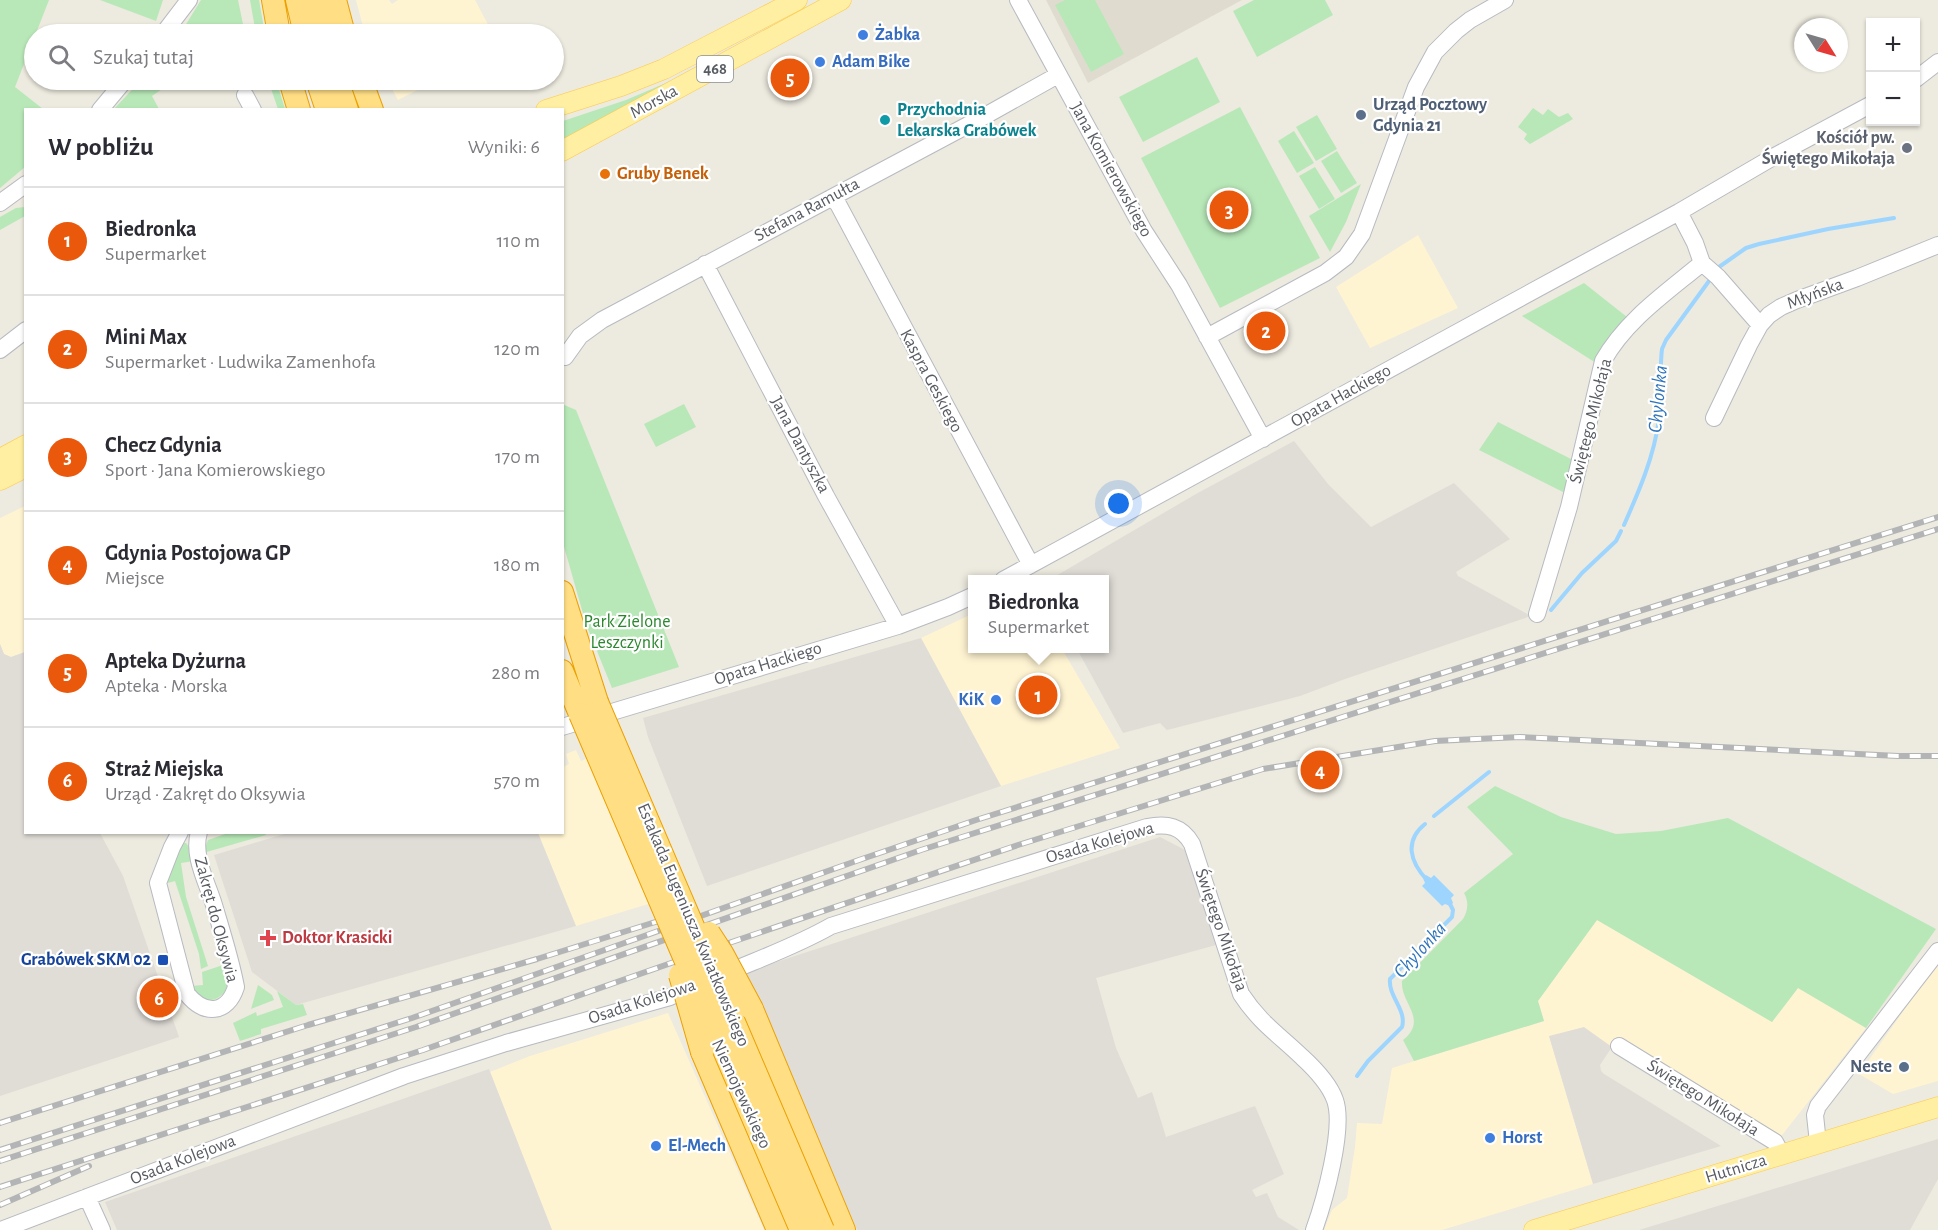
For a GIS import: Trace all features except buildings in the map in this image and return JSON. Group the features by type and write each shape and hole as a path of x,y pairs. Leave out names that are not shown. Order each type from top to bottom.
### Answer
{"highway":[{"path":"273,0 277,24"},
{"path":"297,0 303,24"},
{"path":"317,0 323,24"},
{"path":"335,0 341,24"},
{"path":"293,90 297,108"},
{"path":"320,90 326,108"},
{"path":"340,90 346,108"},
{"path":"365,90 371,108"},
{"path":"564,606 580,714"},
{"name":"Estakada Eugeniusza Kwiatkowskiego","path":"564,631 580,714 667,862 823,1230"},
{"name":"Estakada Eugeniusza Kwiatkowskiego","path":"564,675 654,884 792,1226"},
{"path":"564,686 580,714"},
{"path":"667,862 722,953 752,1009 844,1230"}],"main road":[{"name":"Morska","path":"552,108 621,86 664,69 797,0"},
{"name":"Morska","path":"564,151 841,0"},
{"path":"0,459 24,446"},
{"path":"0,480 24,468"},
{"name":"Hutnicza","path":"1534,1230 1938,1107"}],"street":[{"path":"171,24 189,0"},
{"name":"Jana Komierowskiego","path":"1018,0 1144,231 1179,285 1263,439"},
{"path":"1207,337 1326,273 1346,257 1362,234 1416,87 1435,52 1470,20 1504,0"},
{"path":"1920,75 1938,62"},
{"name":"Stefana Ramułta","path":"565,357 580,336 602,320 1058,75"},
{"path":"102,108 117,90"},
{"path":"245,95 252,108"},
{"path":"1760,325 1718,277 1702,263 1695,243 1679,212 1774,156 1866,107"},
{"path":"0,203 24,185"},
{"name":"Kaspra Geskiego","path":"831,198 838,204 1031,565"},
{"name":"Opata Hackiego","path":"1011,575 1679,212"},
{"name":"Młyńska","path":"1714,418 1760,325 1781,306 1938,245"},
{"name":"Świętego Mikołaja","path":"1537,614 1569,507 1603,361 1633,321 1702,263"},
{"name":"Jana Dantyszka","path":"705,264 826,495 898,626"},
{"path":"0,350 24,332"},
{"name":"Opata Hackiego","path":"580,714 898,626 968,598"},
{"name":"Osada Kolejowa","path":"1,1230 404,1076 506,1043 670,997 768,954 802,942 831,926 1147,827 1167,825 1176,828 1192,844"},
{"name":"Zakręt do Oksywia","path":"179,834 158,883 187,994 199,1006 211,1009 224,1006 230,1001 236,987 214,904 199,859 199,834"},
{"name":"Świętego Mikołaja","path":"1192,844 1241,994 1255,1016 1321,1077 1330,1088 1336,1102 1334,1158 1314,1230"},
{"path":"1818,1143 1815,1115 1818,1106 1938,951"},
{"name":"Niemojewskiego","path":"792,1226 732,1067 700,1013 705,982 731,1000 750,1059 823,1230"},
{"name":"Świętego Mikołaja","path":"1619,1046 1775,1142 1782,1155"},
{"path":"87,1197 102,1230"}],"shaded area":[{"path":"356,0 389,0 392,4 398,0 475,0 488,24 362,24"},
{"path":"1046,0 1242,0 1088,83"},
{"path":"392,90 418,90 398,100"},
{"path":"1418,235 1458,308 1370,348 1336,287"},
{"path":"1294,441 1328,484 1371,527 1454,483 1510,539 1456,572 1458,576 1531,616 1300,696 1167,730 1160,723 1123,733 1079,653 1109,653 1109,575 1058,575 1196,494"},
{"path":"24,506 24,652 11,657 4,654 0,644 0,518"},
{"path":"968,616 968,653 1064,653 1120,748 1001,786 921,638"},
{"path":"921,638 1001,786 707,886 648,737 643,718"},
{"path":"0,644 4,654 11,657 24,652 24,834 101,834 123,876 179,1037 0,1096"},
{"path":"627,742 691,891 576,926 538,834 564,834 564,766 569,764 566,754 576,750 581,761"},
{"path":"285,834 538,834 576,926 296,1005 252,972 214,855"},
{"path":"1160,837 1185,850 1216,945 1096,978 1116,1048 1138,1098 1152,1092 1166,1137 1255,1106 1284,1174 1252,1190 1256,1197 1267,1193 1278,1217 1299,1230 857,1230 746,972"},
{"path":"1597,920 1772,1022 1798,988 1866,1028 1779,1139 1612,1048 1549,1036 1593,1184 1442,1230 1324,1230 1332,1210 1347,1198 1357,1123 1382,1124 1392,1068 1544,1021 1538,1001"},
{"path":"1938,962 1938,1081 1893,1094 1859,1074"},
{"path":"668,1013 764,1230 552,1230 490,1072 530,1056"},
{"path":"1584,1027 1612,1047 1600,1065 1604,1074 1721,1146 1593,1184 1549,1036"},
{"path":"489,1069 552,1230 117,1230 105,1202"},
{"path":"1938,1139 1938,1179 1910,1230 1639,1230"}],"green space":[{"path":"0,0 49,0 40,24 24,24 24,64 15,87 42,108 24,108 24,168 0,188"},
{"path":"100,0 163,0 156,21"},
{"path":"201,0 238,0 243,24 186,24"},
{"path":"250,0 259,0 263,24 254,24"},
{"path":"1065,0 1095,0 1124,54 1091,72 1055,5"},
{"path":"1254,0 1325,0 1333,15 1257,57 1233,11"},
{"path":"1197,57 1220,102 1143,142 1119,97"},
{"path":"680,77 564,141 564,121 626,100"},
{"path":"132,90 161,90 152,96 158,108 115,108"},
{"path":"271,90 279,90 285,108 278,108"},
{"path":"1240,107 1320,258 1220,308 1141,158"},
{"path":"1533,108 1543,115 1548,109 1559,117 1568,113 1573,119 1530,144 1524,139 1527,134 1518,127"},
{"path":"1317,115 1337,149 1316,161 1296,127"},
{"path":"1294,131 1314,163 1297,173 1278,141"},
{"path":"1337,151 1357,183 1341,193 1321,161"},
{"path":"1315,167 1335,199 1319,209 1299,176"},
{"path":"1361,184 1346,222 1330,252 1309,216"},
{"path":"24,207 24,217 0,230 0,217 16,208"},
{"path":"1584,283 1627,317 1596,363 1522,316"},
{"path":"684,404 696,427 656,447 644,424"},
{"name":"Park Zielone Leszczynki","path":"564,405 576,410 679,667 612,688 586,624 564,547"},
{"path":"1498,422 1575,461 1567,494 1479,450"},
{"path":"1495,786 1561,817 1616,834 1661,831 1728,818 1936,929 1866,1028 1798,988 1772,1022 1597,920 1538,1001 1544,1021 1414,1061 1403,1040 1414,1025 1414,1018 1405,997 1402,981 1463,919 1467,906 1464,893 1513,854 1467,807"},
{"path":"225,834 266,835 203,853 208,840"},
{"path":"183,843 190,848 194,861 181,863 186,897 208,966 201,969 199,954 175,881 164,884"},
{"path":"223,965 229,984 224,993 209,1000 199,998 191,986 203,985 202,972"},
{"path":"258,985 272,995 274,1000 251,1009"},
{"path":"277,991 296,1005 303,1004 307,1015 261,1029 261,1034 240,1041 233,1023 256,1012 257,1016 283,1007"}],"water":[{"path":"1426,875 1431,878 1434,875 1454,895 1450,906 1445,904 1442,906 1422,886"}],"waterway":[{"name":"Chylonka","path":"1719,267 1746,248 1759,244 1894,218"},
{"name":"Chylonka","path":"1624,525 1654,447 1661,402 1662,349 1666,340 1709,281"},
{"name":"Chylonka","path":"1551,610 1582,573 1616,541 1621,531"},
{"name":"Chylonka","path":"1434,816 1489,772"},
{"name":"Chylonka","path":"1425,824 1414,837 1412,852 1413,859 1427,880"},
{"name":"Chylonka","path":"1357,1076 1368,1061 1402,1027 1402,1015 1392,991 1390,979 1452,917 1453,910 1449,902"}],"railway":[{"path":"0,1150 412,1018 976,820 1938,517"},
{"path":"0,1161 416,1027 921,850 1938,529"},
{"path":"0,1187 423,1050 1018,845 1263,769 1435,741 1520,737 1898,756 1938,756"},
{"path":"0,1123 308,1025 537,959 665,919"},
{"path":"0,1205 89,1166"}],"place":[{"name":"Żabka","path":"863,35"},
{"name":"Adam Bike","path":"820,62"},
{"name":"Apteka Dyżurna","path":"790,78"},
{"name":"Urząd Pocztowy Gdynia 21","path":"1361,115"},
{"name":"Przychodnia Lekarska Grabówek","path":"885,120"},
{"name":"Kościół pw. Świętego Mikołaja","path":"1907,148"},
{"name":"Gruby Benek","path":"605,174"},
{"name":"Checz Gdynia","path":"1229,210"},
{"name":"Mini Max","path":"1266,331"},
{"name":"Biedronka","path":"1038,695"},
{"name":"KiK","path":"996,700"},
{"name":"Gdynia Postojowa GP","path":"1320,770"},
{"name":"Doktor Krasicki","path":"268,938"},
{"name":"Grabówek SKM 02","path":"163,960"},
{"name":"Straż Miejska","path":"159,998"},
{"name":"Neste","path":"1904,1067"},
{"name":"Horst","path":"1490,1138"},
{"name":"El-Mech","path":"656,1146"}]}
